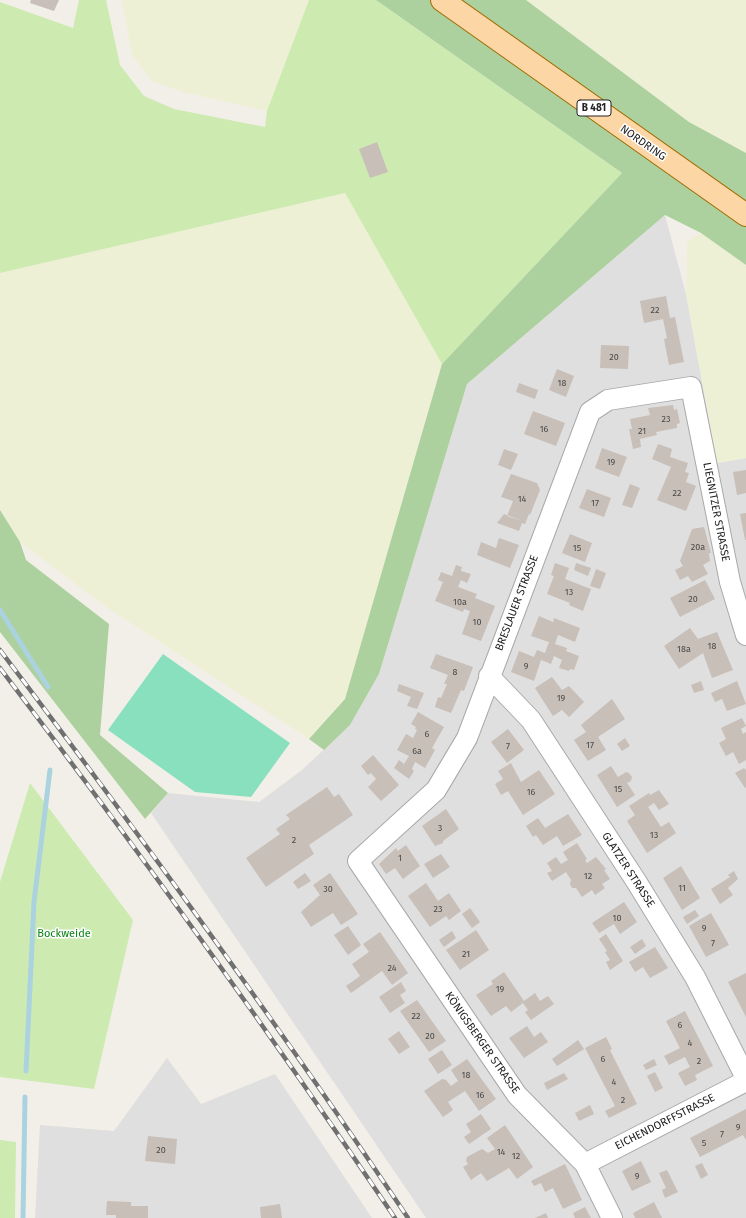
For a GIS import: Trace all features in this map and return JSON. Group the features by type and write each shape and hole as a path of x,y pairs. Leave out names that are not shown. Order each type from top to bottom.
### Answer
{"main road":[{"name":"NORDRING","path":"442,0 746,216"}],"street":[{"name":"LIEGNITZER STRASSE","path":"691,387 730,582 746,635"},
{"name":"BRESLAUER STRASSE","path":"358,861 436,790 467,738 489,676 590,412 608,400 691,387"},
{"name":"GLATZER STRASSE","path":"489,676 531,720 636,881 695,977 746,1079"},
{"name":"KÖNIGSBERGER STRASSE","path":"358,861 517,1095 585,1164 612,1218"},
{"name":"EICHENDORFFSTRASSE","path":"585,1164 746,1079"}],"shaded area":[{"path":"665,215 686,294 717,463 746,458 746,1218 426,1218 151,813 168,793 259,802 302,770 350,725 379,674 467,384"},
{"path":"167,1058 201,1104 275,1074 372,1218 35,1218 40,1125 114,1131"}],"green space":[{"path":"79,0 106,0 120,65 144,96 174,109 265,127 267,111 309,0 376,0 622,173 442,364 345,193 0,273 0,2 73,28"},
{"path":"122,0 309,0 267,111 182,92 152,81 132,55"},
{"path":"376,0 526,0 689,122 746,153 746,265 701,233 665,215 467,384 379,674 350,725 324,750 309,739 345,699 442,364 622,173"},
{"path":"526,0 746,0 746,153 689,122"},
{"path":"345,193 442,364 345,699 309,739 112,611 20,542 0,510 0,273"},
{"path":"701,233 746,265 746,458 717,463 686,294 687,242"},
{"path":"0,510 20,542 26,560 109,624 100,735 168,793 145,819 0,632"},
{"path":"163,654 290,743 251,797 195,792 108,730"},
{"name":"Bockweide","path":"30,783 133,920 94,1089 0,1077 0,882"},
{"path":"0,1140 16,1142 15,1218 0,1218"}],"building":[{"path":"31,0 59,0 54,11 30,3"},
{"path":"377,142 388,172 370,178 359,149"},
{"path":"666,296 670,318 675,317 684,362 669,365 664,339 667,338 663,319 644,323 640,301"},
{"path":"601,345 629,346 628,369 600,368"},
{"path":"557,369 574,376 566,397 549,390"},
{"path":"519,383 538,390 535,399 516,392"},
{"path":"673,405 674,410 677,409 680,423 677,424 677,428 656,432 657,435 640,439 641,447 633,449 629,429 632,429 630,419 650,415 648,408"},
{"path":"533,411 565,423 556,446 524,434"},
{"path":"658,444 672,449 670,457 688,463 685,472 689,473 686,482 696,486 686,511 657,500 671,467 652,459"},
{"path":"602,448 627,457 619,477 595,468"},
{"path":"504,449 518,454 511,470 498,465"},
{"path":"746,470 746,493 737,495 733,472"},
{"path":"511,474 537,483 540,490 530,515 529,514 525,524 522,523 519,531 497,523 504,514 507,515 513,501 501,497"},
{"path":"630,484 640,488 632,508 622,505"},
{"path":"587,489 611,498 604,517 579,508"},
{"path":"746,513 746,540 745,540 740,514"},
{"path":"704,527 711,553 709,553 710,561 703,565 708,574 692,582 688,576 680,580 675,570 683,566 680,561 692,529"},
{"path":"570,534 592,543 585,562 562,553"},
{"path":"499,538 519,545 510,568 477,555 481,542 496,548"},
{"path":"555,563 569,568 565,579 591,589 583,611 569,605 570,603 547,594 554,576 551,575"},
{"path":"576,563 591,568 588,576 574,570"},
{"path":"456,565 462,567 461,571 471,574 467,583 461,580 458,587 477,594 475,598 495,606 481,641 462,634 470,611 464,609 463,612 435,601 443,582 438,580 441,572 452,576"},
{"path":"596,569 606,573 600,589 590,586"},
{"path":"705,580 715,599 680,617 670,598"},
{"path":"539,616 553,622 554,618 580,628 575,642 558,635 555,644 567,648 566,651 579,656 574,670 570,669 569,671 559,668 562,660 554,656 551,664 541,660 534,681 511,672 519,651 534,657 537,650 545,653 549,642 531,636"},
{"path":"690,628 698,639 717,632 733,670 712,678 703,653 679,669 664,646"},
{"path":"436,654 473,667 464,691 461,690 451,713 435,707 438,697 441,698 447,684 444,684 448,675 430,668"},
{"path":"552,677 562,690 569,686 584,702 569,717 562,710 553,716 535,688"},
{"path":"701,681 704,690 694,693 691,685"},
{"path":"737,681 746,704 727,711 722,699 715,702 711,693"},
{"path":"399,684 424,693 417,709 407,706 411,697 397,691"},
{"path":"612,699 625,719 598,737 606,750 588,761 574,740 586,732 581,725"},
{"path":"418,712 444,727 432,748 435,750 425,768 415,762 412,769 414,771 409,779 394,768 399,760 404,764 409,756 397,750 406,734 413,738 417,730 415,729 416,727 411,724"},
{"path":"742,718 746,726 741,729 743,734 746,732 746,760 739,764 733,752 726,756 719,743 726,739 721,728"},
{"path":"508,729 524,750 507,763 491,742"},
{"path":"625,738 630,746 622,751 617,744"},
{"path":"373,755 399,785 381,801 368,787 376,779 371,773 368,775 361,766"},
{"path":"511,763 521,782 539,770 555,794 523,815 508,791 501,795 495,784 503,779 498,771"},
{"path":"611,766 618,777 626,772 629,773 632,777 631,781 627,783 635,795 617,807 597,775"},
{"path":"744,768 746,770 745,788 735,773"},
{"path":"327,787 334,797 339,794 353,815 309,845 314,854 266,887 246,858 280,834 276,829 290,819 286,815"},
{"path":"659,790 669,804 659,810 654,803 648,807 661,827 669,822 676,833 647,853 627,821 635,815 629,806 649,793 650,795"},
{"path":"446,809 459,829 443,841 443,843 435,846 422,826"},
{"path":"568,814 582,835 563,846 557,836 543,845 536,835 533,837 526,826 538,818 545,828"},
{"path":"577,843 587,859 585,860 587,863 596,857 606,869 604,870 610,879 602,884 605,888 595,895 592,890 582,897 576,888 572,888 570,884 571,880 566,872 552,881 547,873 552,871 547,863 556,857 561,864 568,860 563,852"},
{"path":"406,845 420,866 403,879 395,868 386,874 379,864 396,848 398,851"},
{"path":"441,854 450,867 433,878 424,864"},
{"path":"681,866 700,898 682,910 663,878"},
{"path":"734,871 738,879 728,888 733,895 720,904 711,889 730,877 728,875"},
{"path":"305,873 311,881 298,889 293,882"},
{"path":"330,873 358,914 341,925 333,913 311,927 301,912 320,895 313,885"},
{"path":"426,883 438,901 449,893 461,911 449,920 446,916 430,927 408,896"},
{"path":"624,902 637,922 620,934 614,924 599,933 592,923"},
{"path":"470,908 480,922 472,928 462,914"},
{"path":"695,910 699,916 687,924 683,917"},
{"path":"711,913 729,945 706,957 689,926"},
{"path":"348,926 361,945 348,955 334,935"},
{"path":"476,930 489,950 460,970 446,950"},
{"path":"452,931 456,938 444,947 439,940"},
{"path":"380,932 408,973 392,985 382,971 351,993 346,986 360,976 352,964 369,952 363,944"},
{"path":"606,934 623,961 610,970 606,962 610,960 605,952 607,951 599,939"},
{"path":"642,939 646,946 635,954 630,947"},
{"path":"655,947 668,968 650,978 643,967 635,972 629,962"},
{"path":"504,972 524,1001 535,993 540,1001 548,996 554,1004 531,1020 525,1012 528,1010 523,1003 511,1012 506,1006 491,1016 476,995 493,984 491,981"},
{"path":"746,973 746,1017 728,982"},
{"path":"401,982 406,991 400,995 405,1003 390,1013 379,997"},
{"path":"417,1000 446,1041 429,1052 400,1011"},
{"path":"685,1011 713,1066 695,1075 697,1080 685,1086 678,1073 690,1067 685,1057 669,1065 664,1056 680,1048 666,1021"},
{"path":"527,1026 534,1037 541,1032 548,1042 524,1058 509,1038"},
{"path":"399,1031 410,1047 399,1054 388,1039"},
{"path":"606,1037 612,1049 610,1050 637,1104 609,1118 605,1111 615,1106 585,1048"},
{"path":"578,1040 584,1049 557,1066 552,1059"},
{"path":"442,1050 452,1065 438,1074 428,1059"},
{"path":"467,1059 496,1099 479,1111 465,1091 448,1102 453,1110 443,1117 424,1091 442,1079 446,1080 451,1086 458,1081 451,1070"},
{"path":"654,1059 657,1065 646,1070 643,1065"},
{"path":"655,1072 663,1088 655,1092 647,1076"},
{"path":"564,1073 568,1079 547,1090 544,1083"},
{"path":"590,1105 594,1114 579,1121 575,1113"},
{"path":"746,1109 746,1140 743,1135 700,1157 690,1138"},
{"path":"481,1114 491,1129 469,1144 464,1137 471,1132 466,1124"},
{"path":"505,1125 533,1167 517,1179 509,1168 487,1181 481,1173 471,1180 463,1167 468,1164 466,1161 467,1157 482,1149 488,1153 495,1149 487,1138"},
{"path":"148,1136 177,1139 175,1164 145,1161"},
{"path":"641,1161 651,1182 632,1191 622,1171"},
{"path":"702,1163 708,1175 701,1179 695,1166"},
{"path":"565,1164 582,1200 563,1209 553,1188 545,1192 541,1183 534,1186 531,1181"},
{"path":"667,1170 678,1192 665,1198 662,1190 666,1188 659,1173"},
{"path":"107,1201 131,1202 131,1206 148,1206 148,1218 116,1218 116,1215 106,1215"},
{"path":"654,1202 662,1218 635,1218 633,1213"},
{"path":"280,1204 282,1218 261,1218 260,1207"},
{"path":"585,1207 591,1218 575,1218 573,1213"},
{"path":"546,1213 548,1218 535,1218"}],"waterway":[{"path":"0,610 48,687"},
{"path":"26,1071 34,902 50,770"},
{"path":"23,1218 25,1097"}],"railway":[{"path":"0,650 208,931 259,1002 408,1218"},
{"path":"0,668 202,940 395,1218"}]}
